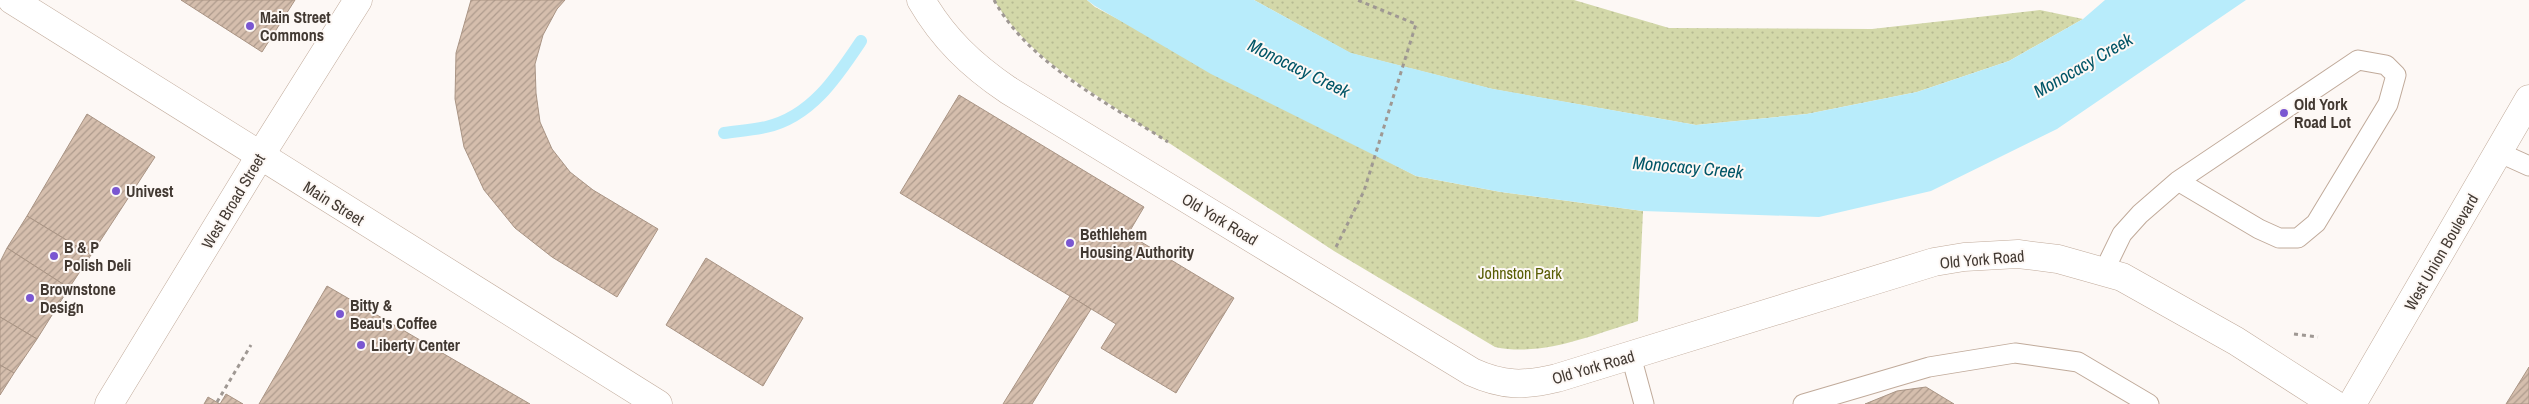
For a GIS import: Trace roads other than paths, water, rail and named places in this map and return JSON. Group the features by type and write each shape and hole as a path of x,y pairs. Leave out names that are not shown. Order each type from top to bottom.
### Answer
{"street":[{"name":"Main Street","path":"12,0 650,402"},
{"name":"West Broad Street","path":"109,404 260,156 358,0"},
{"name":"Old York Road","path":"922,0 940,28 968,60 1008,90 1472,372 1501,383 1534,383 1631,356 1934,262 1964,257 2018,254 2058,259 2122,277 2236,341 2334,404"},
{"name":"West Union Boulevard","path":"2352,404 2529,99"}],"lane":[{"path":"2104,271 2122,234 2140,214 2178,181 2358,60 2386,65 2396,75 2388,104 2316,223 2298,238 2279,238 2259,229 2178,181"},
{"path":"2498,152 2529,166"},
{"path":"1803,404 1929,367 2015,353 2078,362 2149,404"},
{"path":"1631,356 1644,404"}],"water":[{"name":"Monocacy Creek","path":"1087,0 1254,0 1351,53 1493,89 1696,125 1807,114 1917,92 2009,61 2083,19 2105,0 2246,0 2057,129 1931,191 1819,217 1643,211 1501,192 1416,176 1211,74"}],"waterway":[{"path":"724,133 766,127 782,122 810,105 832,81 861,41"}],"place":[{"name":"Main Street Commons","path":"250,26"},
{"name":"Old York Road Lot","path":"2284,113"},
{"name":"Univest","path":"116,191"},
{"name":"Bethlehem Housing Authority","path":"1070,243"},
{"name":"B & P Polish Deli","path":"54,256"},
{"name":"Brownstone Design","path":"30,298"},
{"name":"Bitty & Beau's Coffee","path":"340,314"},
{"name":"Liberty Center","path":"361,345"}],"park label":[{"name":"Johnston Park","path":"1520,273"}]}
